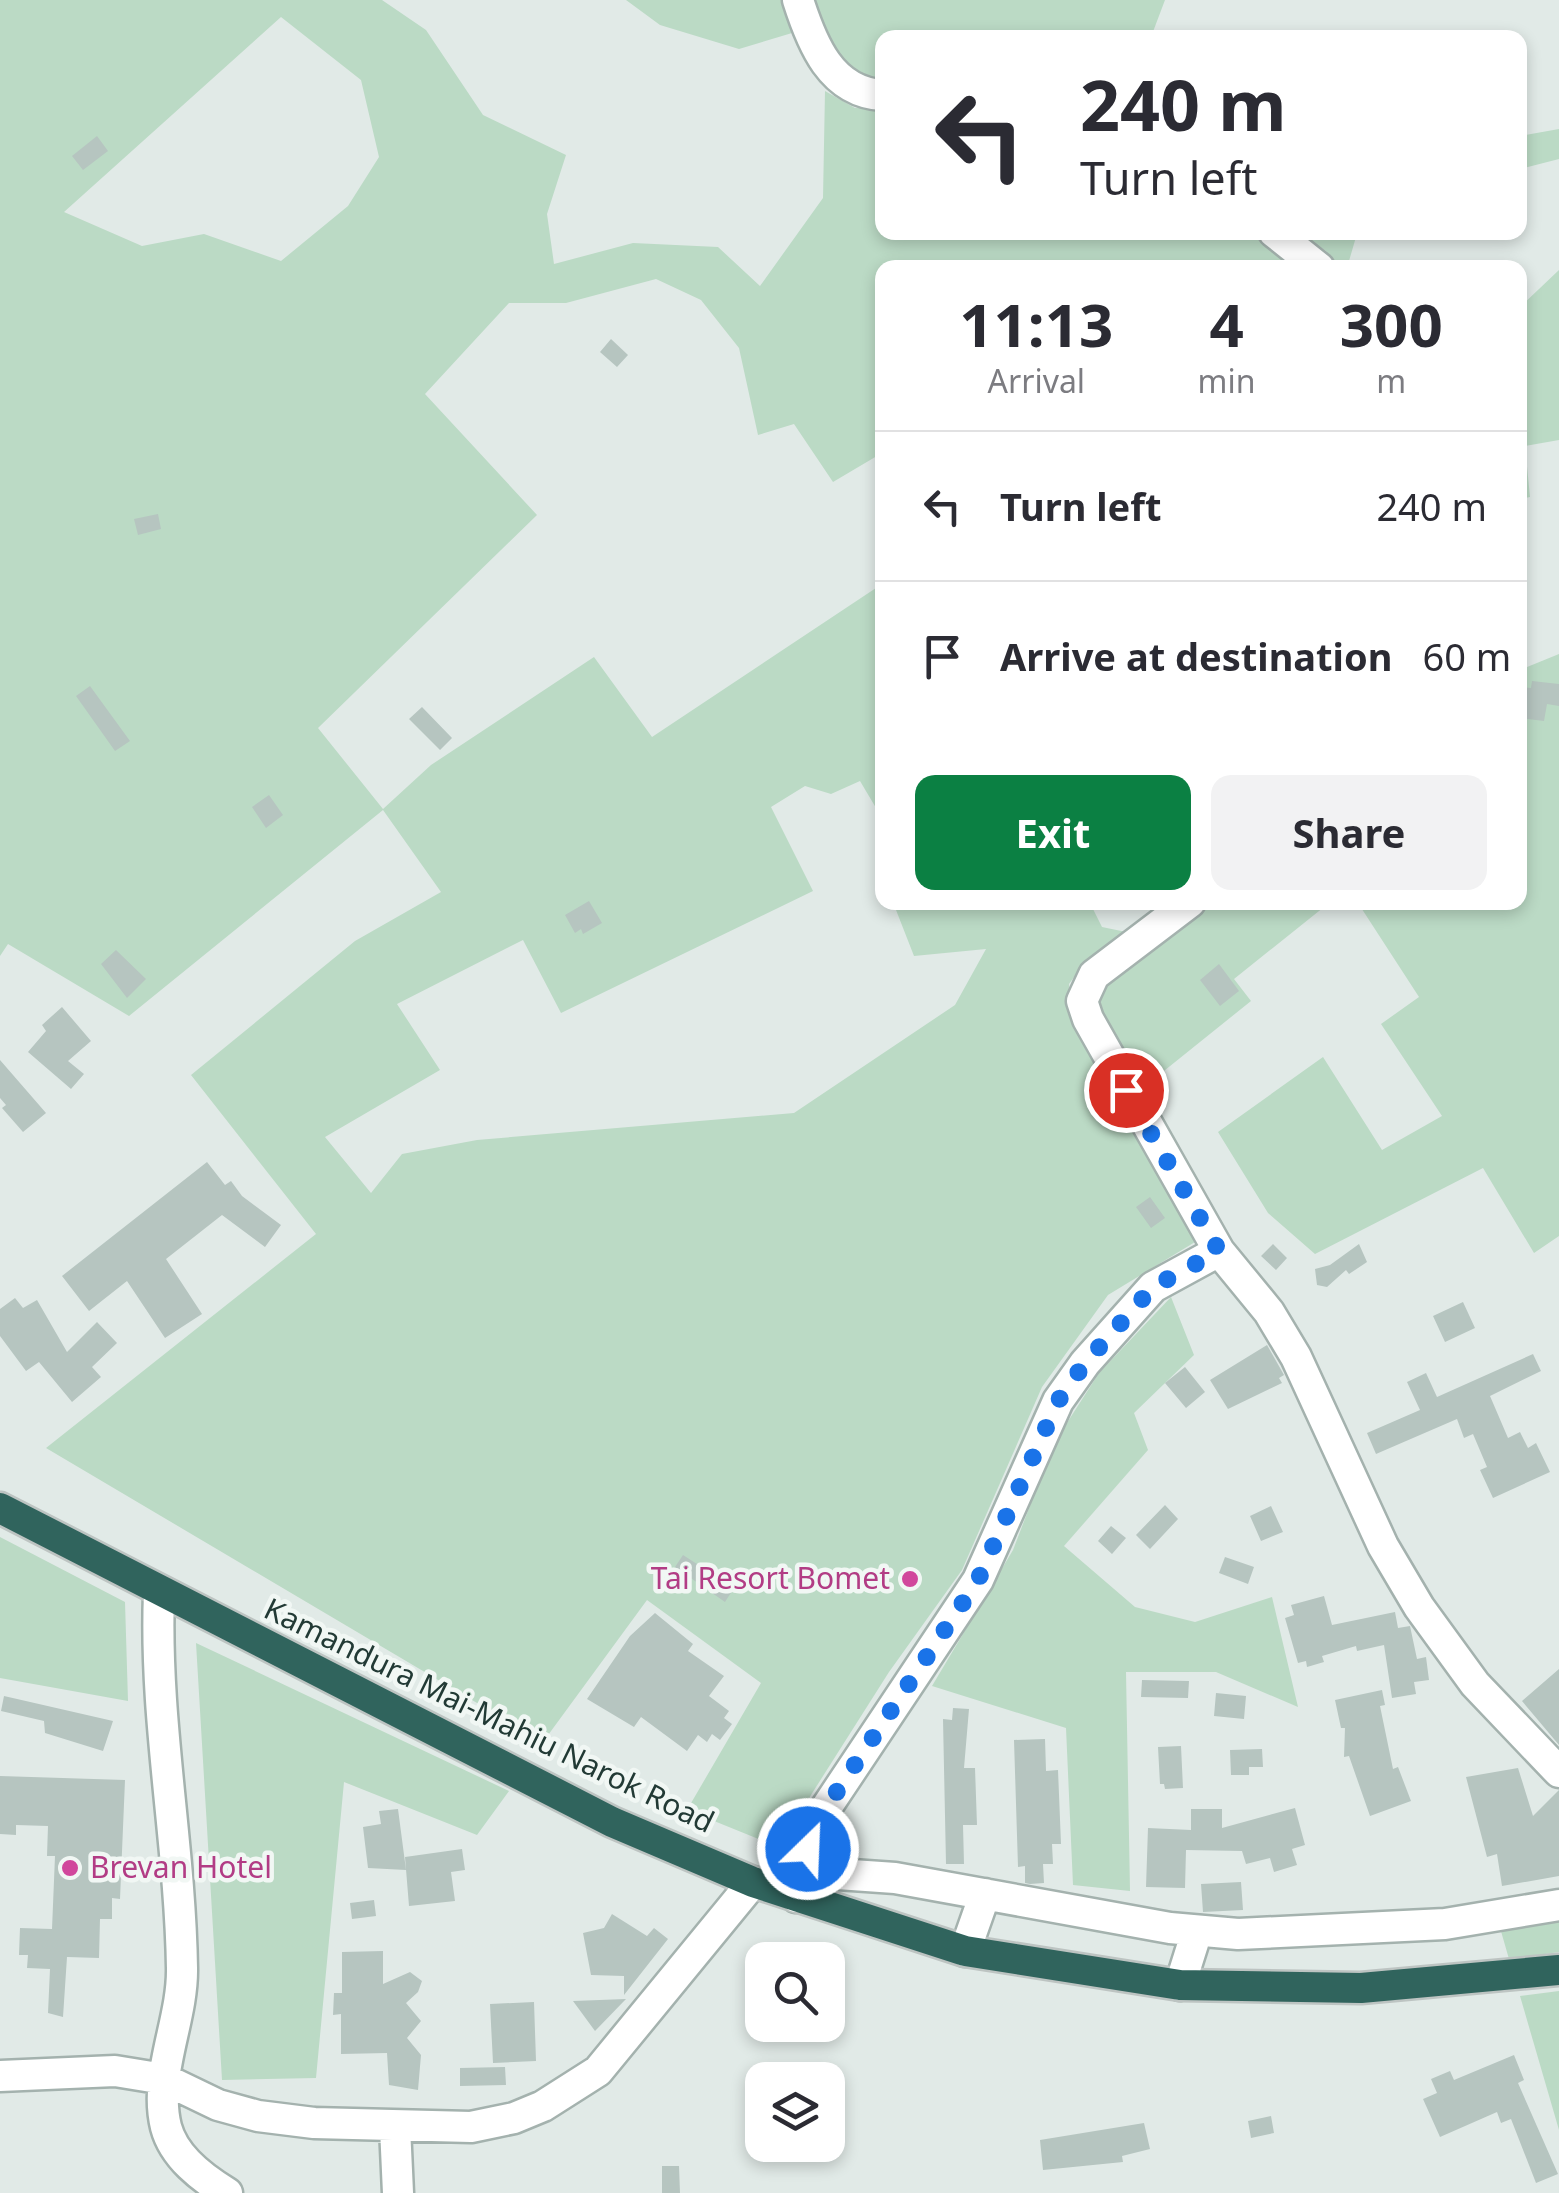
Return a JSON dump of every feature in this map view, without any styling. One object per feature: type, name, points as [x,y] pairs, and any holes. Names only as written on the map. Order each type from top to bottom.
[{"type":"highway","name":"Kamandura Mai-Mahiu Narok Road","points":[[0,1508],[159,1593],[612,1822],[754,1882],[803,1884],[965,1951],[1180,1985],[1361,1988],[1559,1970]]},
{"type":"street","points":[[798,0],[822,58],[839,80],[854,90],[875,94]]},
{"type":"street","points":[[1284,240],[1309,260]]},
{"type":"street","points":[[1179,910],[1094,975],[1082,1001],[1094,1034],[1219,1251],[1269,1312],[1296,1356],[1383,1546],[1419,1607],[1475,1684],[1559,1772]]},
{"type":"street","points":[[1219,1251],[1153,1287],[1085,1363],[1058,1401],[978,1580],[814,1826],[803,1884],[894,1878],[1197,1931],[1280,1935],[1444,1924],[1559,1905]]},
{"type":"street","points":[[159,1593],[156,1665],[182,1972],[164,2078],[164,2116],[173,2146],[227,2193]]},
{"type":"street","points":[[0,2076],[115,2071],[164,2078],[218,2105],[258,2116],[395,2127],[471,2127],[514,2118],[570,2090],[598,2070],[754,1882]]},
{"type":"street","points":[[965,1951],[985,1894]]},
{"type":"street","points":[[1180,1985],[1197,1931]]},
{"type":"street","points":[[395,2127],[398,2193]]},
{"type":"green space","points":[[0,0],[382,0],[426,30],[483,115],[566,155],[547,214],[554,264],[633,243],[718,247],[760,286],[823,198],[825,91],[855,108],[875,107],[875,240],[1259,240],[1293,260],[875,260],[875,457],[833,482],[794,424],[758,435],[739,348],[701,300],[656,279],[566,303],[509,303],[425,394],[537,515],[318,728],[383,809],[431,765],[594,657],[652,737],[875,589],[875,806],[860,781],[831,794],[805,786],[771,807],[813,891],[561,1013],[523,940],[397,1004],[440,1070],[325,1137],[371,1193],[402,1154],[477,1140],[794,1113],[955,1005],[986,949],[914,956],[896,910],[1094,910],[1102,927],[1131,933],[1088,958],[1069,984],[1073,1018],[1195,1242],[1108,1295],[1042,1387],[962,1570],[889,1672],[778,1847],[687,1810],[761,1683],[647,1600],[543,1742],[46,1448],[316,1234],[191,1075],[355,941],[441,892],[383,810],[129,1016],[8,944],[0,956]],"holes":[[[281,17],[361,80],[379,157],[348,206],[281,261],[204,234],[142,246],[64,212]]]},
{"type":"green space","points":[[626,0],[781,0],[792,33],[739,49],[660,25]]},
{"type":"green space","points":[[808,0],[1165,0],[1154,30],[875,30],[875,82],[844,61],[822,30]]},
{"type":"green space","points":[[1559,129],[1559,159],[1527,167],[1527,135]]},
{"type":"green space","points":[[1310,240],[1355,240],[1349,260],[1331,260],[1326,251]]},
{"type":"green space","points":[[1559,270],[1559,440],[1527,446],[1527,300]]},
{"type":"green space","points":[[1559,654],[1559,1236],[1534,1253],[1483,1168],[1315,1254],[1268,1213],[1218,1132],[1323,1057],[1382,1150],[1442,1116],[1381,1024],[1419,997],[1363,910],[1527,910],[1527,667]]},
{"type":"green space","points":[[1188,910],[1320,910],[1234,979],[1251,1001],[1139,1091],[1092,1003],[1100,980]]},
{"type":"green space","points":[[1171,1297],[1194,1355],[1134,1413],[1148,1450],[1064,1546],[1135,1607],[1195,1622],[1272,1597],[1298,1707],[1216,1672],[1126,1672],[1130,1891],[1073,1885],[1066,1728],[932,1686],[1013,1550],[1054,1443],[1099,1373]]},
{"type":"green space","points":[[0,1537],[125,1602],[128,1701],[0,1678]]},
{"type":"green space","points":[[196,1643],[509,1791],[477,1835],[344,1782],[316,2078],[222,2080]]},
{"type":"green space","points":[[1559,1890],[1559,1952],[1509,1959],[1492,1900]]},
{"type":"green space","points":[[1559,1991],[1559,2130],[1520,1996]]},
{"type":"building","points":[[97,136],[108,151],[83,170],[72,156]]},
{"type":"building","points":[[611,339],[628,355],[617,367],[600,352]]},
{"type":"building","points":[[158,514],[161,529],[138,535],[134,519]]},
{"type":"building","points":[[1532,681],[1559,684],[1559,706],[1547,704],[1544,721],[1527,719],[1527,688],[1531,688]]},
{"type":"building","points":[[90,686],[130,741],[115,751],[76,696]]},
{"type":"building","points":[[422,707],[452,738],[440,750],[409,719]]},
{"type":"building","points":[[269,795],[283,815],[266,828],[252,807]]},
{"type":"building","points":[[589,901],[602,923],[583,934],[581,929],[575,933],[565,915]]},
{"type":"building","points":[[116,950],[146,979],[127,998],[101,964]]},
{"type":"building","points":[[1219,964],[1239,991],[1220,1006],[1200,980]]},
{"type":"building","points":[[62,1007],[91,1041],[68,1061],[84,1074],[71,1089],[28,1052],[46,1031],[42,1025]]},
{"type":"building","points":[[0,1060],[46,1113],[23,1132],[2,1108],[6,1105],[0,1098]]},
{"type":"building","points":[[207,1162],[225,1185],[231,1181],[242,1196],[281,1225],[265,1247],[222,1215],[166,1259],[202,1314],[165,1338],[127,1281],[89,1311],[62,1276]]},
{"type":"building","points":[[1150,1197],[1165,1218],[1151,1228],[1136,1207]]},
{"type":"building","points":[[1273,1244],[1287,1258],[1276,1270],[1261,1256]]},
{"type":"building","points":[[1359,1244],[1367,1262],[1349,1274],[1346,1270],[1327,1287],[1317,1285],[1315,1269],[1330,1265]]},
{"type":"building","points":[[15,1298],[23,1308],[37,1300],[67,1352],[97,1322],[117,1343],[92,1367],[101,1377],[72,1402],[39,1362],[26,1371],[0,1336],[0,1309]]},
{"type":"building","points":[[1463,1302],[1475,1328],[1445,1342],[1433,1316]]},
{"type":"building","points":[[1267,1345],[1284,1375],[1279,1378],[1282,1383],[1228,1409],[1210,1380]]},
{"type":"building","points":[[1533,1354],[1541,1371],[1490,1396],[1508,1438],[1520,1432],[1528,1448],[1536,1443],[1550,1472],[1493,1498],[1480,1470],[1487,1467],[1473,1434],[1464,1438],[1457,1419],[1376,1454],[1367,1433],[1420,1410],[1407,1382],[1426,1373],[1437,1397]]},
{"type":"building","points":[[1185,1367],[1205,1392],[1186,1408],[1165,1383]]},
{"type":"building","points":[[1165,1505],[1178,1519],[1150,1549],[1136,1535]]},
{"type":"building","points":[[1271,1506],[1283,1532],[1261,1541],[1250,1516]]},
{"type":"building","points":[[1111,1526],[1126,1538],[1112,1554],[1098,1541]]},
{"type":"building","points":[[683,1555],[734,1588],[725,1602],[675,1567]]},
{"type":"building","points":[[1225,1557],[1254,1567],[1248,1584],[1219,1573]]},
{"type":"building","points":[[1324,1596],[1332,1625],[1395,1612],[1398,1628],[1410,1626],[1417,1659],[1426,1657],[1429,1680],[1414,1682],[1416,1694],[1392,1698],[1384,1645],[1357,1651],[1356,1646],[1322,1656],[1324,1662],[1307,1667],[1306,1661],[1298,1663],[1285,1618],[1294,1615],[1291,1605]]},
{"type":"building","points":[[655,1613],[693,1644],[688,1651],[724,1676],[709,1696],[729,1711],[724,1718],[732,1724],[720,1740],[712,1734],[707,1742],[698,1735],[687,1751],[641,1717],[634,1727],[587,1699],[630,1636]]},
{"type":"building","points":[[1559,1669],[1559,1745],[1522,1701]]},
{"type":"building","points":[[1142,1680],[1189,1681],[1188,1698],[1141,1697]]},
{"type":"building","points":[[1382,1690],[1385,1705],[1380,1706],[1393,1769],[1398,1767],[1411,1801],[1370,1816],[1349,1756],[1344,1757],[1345,1728],[1341,1728],[1335,1700]]},
{"type":"building","points":[[1216,1693],[1246,1696],[1244,1719],[1214,1716]]},
{"type":"building","points":[[4,1696],[113,1721],[103,1751],[45,1733],[44,1721],[1,1711]]},
{"type":"building","points":[[953,1708],[969,1709],[964,1768],[975,1768],[977,1825],[963,1825],[964,1864],[946,1864],[943,1719],[952,1720]]},
{"type":"building","points":[[1045,1739],[1046,1771],[1058,1770],[1061,1844],[1052,1844],[1053,1864],[1043,1864],[1044,1883],[1030,1884],[1025,1883],[1025,1866],[1018,1867],[1014,1740]]},
{"type":"building","points":[[1181,1746],[1183,1788],[1165,1789],[1160,1784],[1158,1747]]},
{"type":"building","points":[[1262,1749],[1263,1767],[1249,1767],[1249,1775],[1231,1775],[1230,1750]]},
{"type":"building","points":[[1518,1768],[1533,1816],[1559,1790],[1559,1876],[1502,1886],[1497,1854],[1487,1857],[1466,1777]]},
{"type":"building","name":"Brevan Hotel","points":[[0,1776],[125,1780],[120,1899],[112,1898],[112,1919],[100,1919],[99,1958],[67,1957],[63,2017],[48,2013],[50,1969],[27,1968],[28,1955],[19,1955],[20,1928],[52,1929],[55,1856],[47,1856],[48,1826],[16,1825],[16,1835],[0,1834]]},
{"type":"building","points":[[1295,1808],[1305,1845],[1292,1849],[1297,1865],[1274,1872],[1270,1858],[1246,1864],[1242,1851],[1186,1850],[1185,1888],[1146,1887],[1148,1828],[1191,1830],[1191,1809],[1222,1809],[1222,1828]]},
{"type":"building","points":[[398,1809],[406,1870],[368,1868],[363,1827],[381,1824],[379,1811]]},
{"type":"building","points":[[462,1849],[465,1870],[451,1872],[455,1901],[409,1906],[405,1857]]},
{"type":"building","points":[[1241,1882],[1243,1910],[1203,1912],[1201,1884]]},
{"type":"building","points":[[374,1900],[376,1916],[352,1919],[350,1903]]},
{"type":"building","points":[[612,1914],[647,1936],[654,1928],[668,1939],[624,1995],[624,1976],[591,1975],[583,1933],[604,1928]]},
{"type":"building","points":[[383,1951],[383,1984],[410,1972],[422,1981],[418,1992],[406,2003],[421,2021],[407,2038],[421,2055],[418,2090],[389,2085],[387,2053],[341,2054],[341,2014],[333,2015],[334,1993],[342,1993],[342,1952]]},
{"type":"building","points":[[626,1999],[595,2031],[573,2001]]},
{"type":"building","points":[[534,2002],[536,2061],[493,2063],[490,2004]]},
{"type":"building","points":[[1514,2055],[1524,2080],[1518,2083],[1558,2174],[1536,2183],[1511,2119],[1501,2123],[1497,2112],[1440,2137],[1423,2099],[1437,2093],[1431,2079],[1450,2071],[1454,2080]]},
{"type":"building","points":[[505,2067],[506,2085],[460,2086],[460,2068]]},
{"type":"building","points":[[1271,2116],[1274,2133],[1251,2138],[1248,2121]]},
{"type":"building","points":[[1144,2123],[1150,2149],[1122,2156],[1123,2162],[1043,2170],[1040,2140]]},
{"type":"building","points":[[662,2166],[679,2166],[680,2193],[662,2193]]},
{"type":"place","name":"Tai Resort Bomet","points":[[910,1579]]},
{"type":"place","name":"Brevan Hotel","points":[[70,1868]]},
{"type":"route","points":[[808,1849],[814,1826],[839,1786],[978,1580],[1058,1401],[1085,1363],[1153,1287],[1219,1251],[1126,1090]]}]
